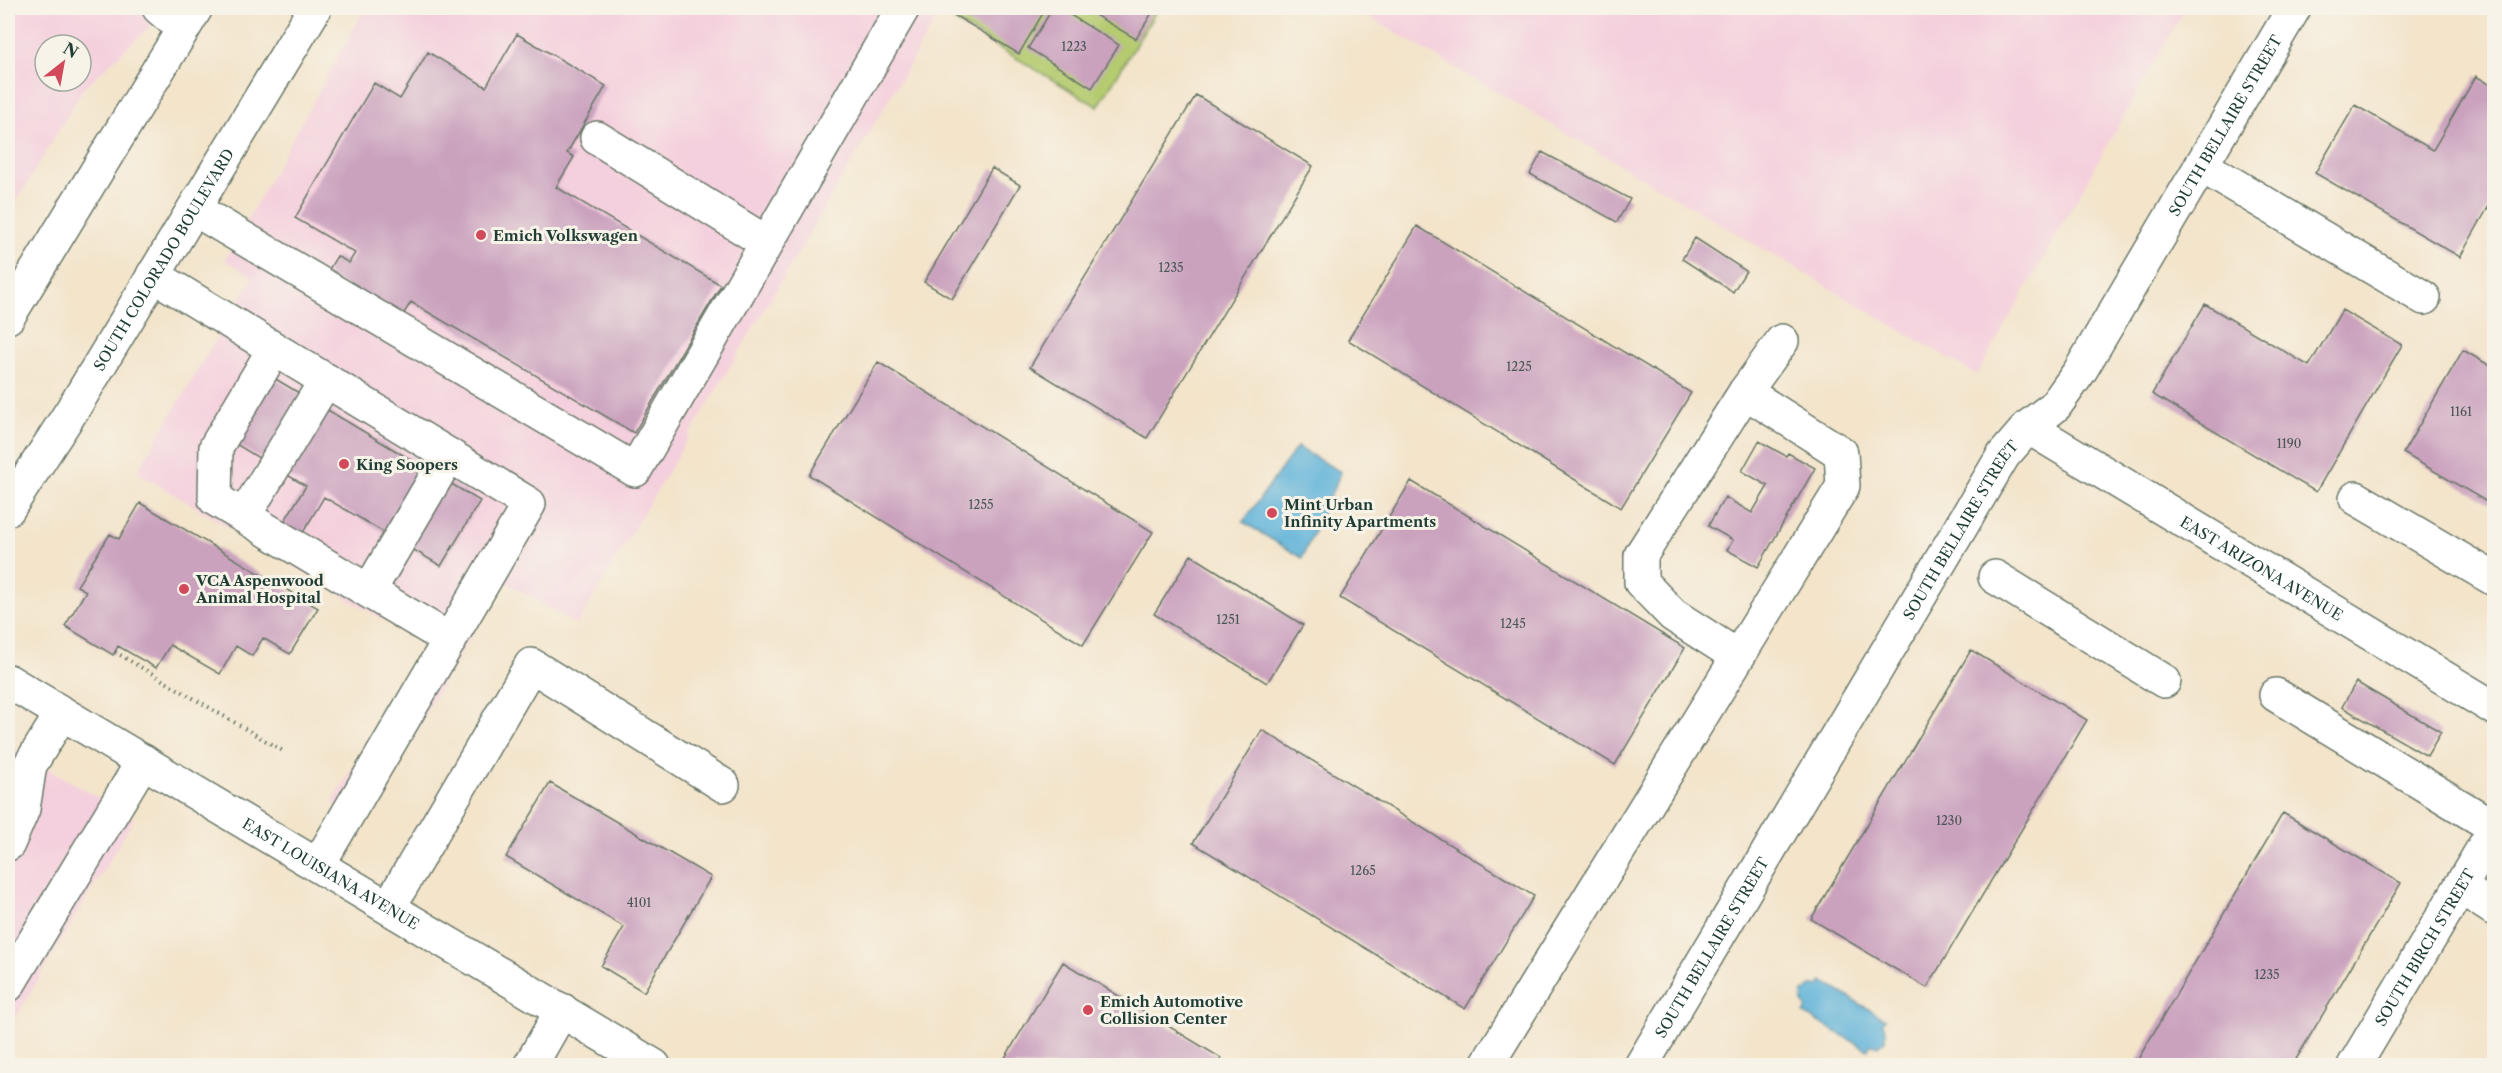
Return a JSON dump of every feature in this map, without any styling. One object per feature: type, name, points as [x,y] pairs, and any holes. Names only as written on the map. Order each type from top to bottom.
[{"type":"street","points":[[8,317],[190,18],[159,8]]},
{"type":"street","name":"SOUTH COLORADO BOULEVARD","points":[[8,509],[75,404],[315,8]]},
{"type":"street","points":[[194,209],[634,470],[903,8]]},
{"type":"street","name":"SOUTH BELLAIRE STREET","points":[[1641,1065],[2002,456],[2028,427],[2055,406],[2080,371],[2294,8]]},
{"type":"street","points":[[597,138],[767,243]]},
{"type":"street","points":[[2202,166],[2424,298]]},
{"type":"street","points":[[153,275],[529,504],[318,865]]},
{"type":"street","points":[[1737,657],[1673,615],[1641,582],[1641,555],[1745,392],[1782,341]]},
{"type":"street","points":[[274,349],[216,447],[215,499],[450,640]]},
{"type":"street","points":[[244,516],[326,380]]},
{"type":"street","points":[[1486,1065],[1843,486],[1841,453],[1745,392]]},
{"type":"street","name":"EAST ARIZONA AVENUE","points":[[2028,427],[2494,708]]},
{"type":"street","points":[[369,591],[449,455]]},
{"type":"street","points":[[2356,498],[2494,579]]},
{"type":"street","points":[[1995,577],[2164,681]]},
{"type":"street","points":[[389,906],[531,665],[723,785]]},
{"type":"street","name":"EAST LOUISIANA AVENUE","points":[[8,681],[654,1065]]},
{"type":"street","points":[[2276,695],[2494,828]]},
{"type":"street","points":[[8,844],[23,809],[19,770],[62,713]]},
{"type":"street","points":[[8,985],[143,761]]},
{"type":"street","name":"SOUTH BIRCH STREET","points":[[2354,1065],[2494,828]]},
{"type":"street","points":[[2460,887],[2494,909]]},
{"type":"street","points":[[530,1065],[562,1011]]},
{"type":"path","points":[[115,652],[283,751]]},
{"type":"shaded area","points":[[8,8],[161,8],[149,27],[93,80],[93,33],[33,33],[33,93],[81,93],[8,216]]},
{"type":"shaded area","points":[[365,8],[943,8],[577,625],[503,580],[362,821],[332,803],[425,645],[137,472],[253,277],[225,260]]},
{"type":"shaded area","points":[[1354,8],[2185,8],[1977,375]]},
{"type":"shaded area","points":[[8,745],[134,819],[8,1030]]},
{"type":"green space","points":[[951,8],[1146,8],[1155,13],[1098,107],[946,16]]},
{"type":"water","points":[[1297,447],[1341,472],[1302,558],[1243,522]]},
{"type":"water","points":[[1822,981],[1885,1019],[1882,1023],[1886,1030],[1885,1040],[1878,1046],[1870,1045],[1868,1050],[1804,1014],[1807,1008],[1802,1001],[1803,992],[1812,986],[1819,986]]},
{"type":"building","points":[[958,8],[1046,8],[1019,54],[954,15]]},
{"type":"building","points":[[1053,8],[1059,8],[1119,45],[1092,88],[1028,48]]},
{"type":"building","points":[[1083,8],[1155,8],[1136,39]]},
{"type":"building","name":"Emich Volkswagen","points":[[517,34],[606,86],[567,153],[574,157],[556,187],[721,285],[634,433],[411,302],[401,318],[326,274],[337,256],[349,263],[355,253],[295,218],[374,83],[400,99],[428,52],[486,87]]},
{"type":"building","points":[[2476,76],[2494,87],[2494,197],[2460,257],[2315,173],[2355,105],[2433,150]]},
{"type":"building","points":[[1196,95],[1313,166],[1147,438],[1030,367]]},
{"type":"building","points":[[1542,152],[1630,199],[1617,222],[1530,174]]},
{"type":"building","points":[[992,168],[1020,185],[952,299],[924,282]]},
{"type":"building","points":[[1417,226],[1691,393],[1621,508],[1348,340]]},
{"type":"building","points":[[1695,238],[1746,271],[1733,292],[1682,259]]},
{"type":"building","points":[[2205,304],[2309,366],[2342,310],[2402,345],[2316,492],[2152,394]]},
{"type":"building","points":[[2463,350],[2494,368],[2494,506],[2403,453]]},
{"type":"building","points":[[878,362],[1153,532],[1083,645],[809,475]]},
{"type":"building","name":"King Soopers","points":[[274,378],[480,501],[441,566],[324,497],[301,536],[282,525],[306,486],[234,443]]},
{"type":"building","points":[[1759,441],[1815,468],[1758,567],[1727,550],[1733,540],[1708,526],[1725,497],[1752,513],[1768,486],[1742,471]]},
{"type":"building","points":[[1411,481],[1685,648],[1615,765],[1340,598]]},
{"type":"building","name":"VCA Aspenwood Animal Hospital","points":[[140,503],[318,608],[290,654],[263,638],[252,656],[236,646],[220,674],[170,645],[156,668],[118,646],[113,655],[65,626],[86,591],[77,586],[110,534],[119,539]]},
{"type":"building","points":[[1191,555],[1303,625],[1267,683],[1154,614]]},
{"type":"building","points":[[1971,650],[2087,720],[1927,988],[1811,919]]},
{"type":"building","points":[[2356,682],[2441,732],[2427,756],[2342,707]]},
{"type":"building","points":[[1262,730],[1534,896],[1465,1009],[1193,843]]},
{"type":"building","points":[[550,783],[711,877],[644,992],[601,966],[624,927],[506,857]]},
{"type":"building","points":[[2283,813],[2401,883],[2292,1066],[2134,1066]]},
{"type":"building","name":"Emich Automotive Collision Center","points":[[1063,962],[1221,1058],[1217,1066],[1000,1066]]},
{"type":"place","name":"Emich Volkswagen","points":[[481,235]]},
{"type":"place","name":"King Soopers","points":[[344,464]]},
{"type":"place","name":"Mint Urban Infinity Apartments","points":[[1272,513]]},
{"type":"place","name":"VCA Aspenwood Animal Hospital","points":[[184,589]]},
{"type":"place","name":"Emich Automotive Collision Center","points":[[1088,1010]]}]
